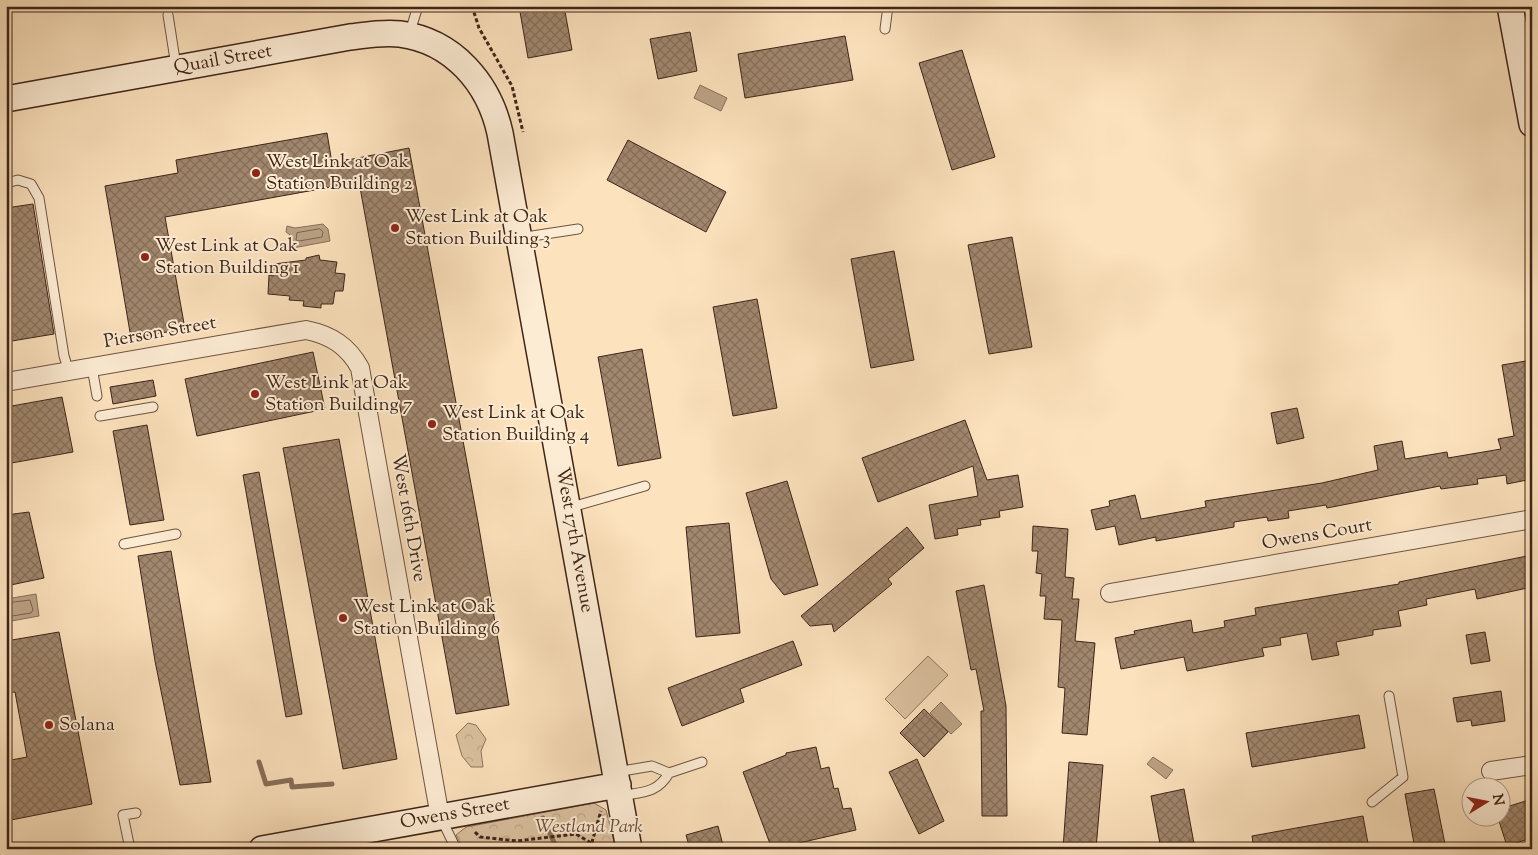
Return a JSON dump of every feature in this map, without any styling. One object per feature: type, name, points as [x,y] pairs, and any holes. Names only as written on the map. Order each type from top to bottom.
[{"type":"street","points":[[1510,6],[1532,124]]},
{"type":"street","name":"Quail Street","points":[[6,100],[357,36],[385,33],[409,36],[438,47]]},
{"type":"street","name":"West 17th Avenue","points":[[438,47],[461,62],[482,86],[492,104],[500,133],[568,508],[613,791],[629,849]]},
{"type":"street","name":"Pierson Street","points":[[6,382],[306,330],[322,333]]},
{"type":"street","name":"West 16th Drive","points":[[322,333],[337,340],[348,350],[360,368],[451,815]]},
{"type":"street","name":"Owens Court","points":[[1110,593],[1532,519]]},
{"type":"street","points":[[1491,772],[1532,765]]},
{"type":"street","name":"Owens Street","points":[[262,849],[451,815],[613,791]]},
{"type":"lane","points":[[409,36],[418,6]]},
{"type":"lane","points":[[885,29],[888,6]]},
{"type":"lane","points":[[168,15],[177,68]]},
{"type":"lane","points":[[6,182],[18,180],[31,184],[40,198],[64,356],[69,372]]},
{"type":"lane","points":[[520,238],[578,229]]},
{"type":"lane","points":[[92,367],[97,396]]},
{"type":"lane","points":[[100,416],[153,407]]},
{"type":"lane","points":[[568,508],[645,486]]},
{"type":"lane","points":[[124,544],[176,534]]},
{"type":"lane","points":[[1372,802],[1403,777],[1389,696]]},
{"type":"lane","points":[[613,791],[652,766],[668,773],[702,762]]},
{"type":"lane","points":[[613,791],[657,788],[662,784],[668,773]]},
{"type":"lane","points":[[130,849],[124,816],[136,813]]},
{"type":"lane","points":[[451,815],[456,849]]},
{"type":"path","points":[[590,849],[613,791]]},
{"type":"path","points":[[451,815],[480,837],[517,841],[576,834],[591,843]]},
{"type":"green space","points":[[928,656],[948,675],[905,719],[885,699]]},
{"type":"green space","points":[[468,723],[476,725],[486,739],[481,751],[483,767],[471,767],[462,756],[456,735]]},
{"type":"green space","name":"Westland Park","points":[[594,803],[606,810],[616,849],[463,849],[456,835],[466,827]]},
{"type":"water","points":[[700,85],[727,98],[721,111],[694,98]]},
{"type":"water","points":[[323,224],[328,229],[330,241],[293,248],[290,235],[286,232],[287,226],[295,228]]},
{"type":"water","points":[[36,594],[39,616],[6,622],[6,599]]},
{"type":"water","points":[[941,702],[962,724],[951,734],[930,713]]},
{"type":"water","points":[[1153,757],[1173,770],[1166,779],[1147,764]]},
{"type":"building","points":[[519,6],[564,6],[572,50],[528,58]]},
{"type":"building","points":[[690,32],[697,71],[658,79],[650,39]]},
{"type":"building","points":[[845,36],[853,80],[745,98],[738,54]]},
{"type":"building","points":[[962,50],[995,157],[952,170],[919,63]]},
{"type":"building","points":[[327,133],[332,163],[409,148],[478,522],[509,705],[456,714],[359,182],[165,217],[185,329],[131,338],[105,186],[178,173],[176,160]]},
{"type":"building","points":[[628,140],[726,192],[706,232],[607,180]]},
{"type":"building","points":[[33,204],[54,334],[6,342],[6,208]]},
{"type":"building","points":[[1012,237],[1032,347],[989,354],[968,245]]},
{"type":"building","points":[[894,251],[914,360],[871,368],[851,259]]},
{"type":"building","points":[[319,255],[320,260],[337,262],[335,273],[345,274],[343,291],[335,291],[333,304],[321,304],[321,308],[303,306],[304,301],[289,300],[290,296],[268,294],[269,275],[273,276],[274,264],[306,260],[306,258]]},
{"type":"building","points":[[757,299],[777,408],[733,416],[713,307]]},
{"type":"building","points":[[642,349],[661,458],[618,466],[598,357]]},
{"type":"building","name":"West Link at Oak Station Building 7","points":[[313,352],[325,409],[197,436],[185,379]]},
{"type":"building","points":[[1532,360],[1532,479],[1507,484],[1506,475],[1477,479],[1478,484],[1441,489],[1440,486],[1327,508],[1326,505],[1288,511],[1289,518],[1268,521],[1267,517],[1234,522],[1234,527],[1156,541],[1156,537],[1119,545],[1115,526],[1096,530],[1091,510],[1110,506],[1109,501],[1135,495],[1141,519],[1206,507],[1205,501],[1322,483],[1378,470],[1374,446],[1402,441],[1405,459],[1447,452],[1448,458],[1501,449],[1498,439],[1514,436],[1502,365]]},
{"type":"building","points":[[153,380],[156,396],[113,404],[110,387]]},
{"type":"building","points":[[62,397],[73,452],[6,464],[6,407]]},
{"type":"building","points":[[1297,408],[1304,438],[1277,444],[1271,413]]},
{"type":"building","points":[[965,420],[987,480],[1018,475],[1023,507],[999,511],[1000,517],[980,520],[981,525],[957,529],[958,535],[935,539],[929,505],[978,496],[973,466],[878,502],[862,458]]},
{"type":"building","points":[[147,425],[164,520],[130,525],[113,431]]},
{"type":"building","name":"West Link at Oak Station Building 6","points":[[339,439],[397,759],[343,769],[283,448]]},
{"type":"building","points":[[259,472],[302,714],[286,717],[243,475]]},
{"type":"building","points":[[787,481],[818,585],[784,595],[771,579],[746,493]]},
{"type":"building","points":[[29,512],[44,578],[6,586],[6,515]]},
{"type":"building","points":[[729,523],[740,633],[696,637],[686,527]]},
{"type":"building","points":[[1033,526],[1068,529],[1065,577],[1074,578],[1072,599],[1079,599],[1075,641],[1095,643],[1087,735],[1062,733],[1065,688],[1058,687],[1062,620],[1044,619],[1046,596],[1040,596],[1042,574],[1036,573],[1038,551],[1032,551]]},
{"type":"building","points":[[907,527],[924,548],[888,579],[892,584],[834,632],[832,624],[810,626],[801,616]]},
{"type":"building","points":[[171,551],[211,782],[180,785],[155,661],[138,556]]},
{"type":"building","points":[[1532,555],[1532,587],[1477,599],[1475,589],[1426,599],[1427,605],[1398,611],[1401,626],[1373,630],[1373,635],[1336,642],[1339,655],[1312,660],[1307,633],[1280,638],[1281,645],[1262,648],[1264,656],[1187,671],[1184,657],[1121,669],[1115,638],[1135,634],[1134,631],[1191,620],[1193,633],[1225,627],[1224,621],[1256,615],[1255,608],[1399,584],[1399,582]]},
{"type":"building","points":[[984,585],[1006,706],[1007,816],[982,816],[981,711],[984,711],[976,669],[971,670],[956,591]]},
{"type":"building","name":"Solana","points":[[59,632],[92,804],[6,821],[6,761],[27,757],[15,692],[6,693],[6,641]]},
{"type":"building","points":[[1485,632],[1490,661],[1471,664],[1466,635]]},
{"type":"building","points":[[793,641],[802,665],[740,689],[744,702],[682,726],[668,688]]},
{"type":"building","points":[[1501,691],[1505,721],[1472,726],[1471,720],[1457,722],[1453,698]]},
{"type":"building","points":[[924,709],[948,732],[924,757],[900,733]]},
{"type":"building","points":[[1359,715],[1365,748],[1252,767],[1246,733]]},
{"type":"building","points":[[816,747],[821,769],[829,767],[834,789],[838,788],[843,809],[851,808],[856,830],[799,843],[801,849],[772,849],[743,772],[786,755],[786,753]]},
{"type":"building","points":[[917,759],[944,821],[919,834],[889,772]]},
{"type":"building","points":[[1069,762],[1103,765],[1096,849],[1063,849]]},
{"type":"building","points":[[1184,789],[1195,849],[1161,849],[1151,796]]},
{"type":"building","points":[[1434,789],[1446,849],[1415,849],[1405,794]]},
{"type":"building","points":[[1532,799],[1532,826],[1528,827],[1531,838],[1507,846],[1501,828],[1510,828],[1510,806]]},
{"type":"building","points":[[1363,816],[1369,849],[1254,849],[1252,836]]},
{"type":"building","points":[[718,826],[724,849],[690,849],[686,835]]},
{"type":"waterway","points":[[259,762],[266,784],[291,780],[292,787],[332,784]]},
{"type":"waterway","points":[[543,818],[557,849]]},
{"type":"place","name":"West Link at Oak Station Building 2","points":[[256,173]]},
{"type":"place","name":"West Link at Oak Station Building 3","points":[[395,228]]},
{"type":"place","name":"West Link at Oak Station Building 1","points":[[145,257]]},
{"type":"place","name":"West Link at Oak Station Building 7","points":[[255,394]]},
{"type":"place","name":"West Link at Oak Station Building 4","points":[[432,424]]},
{"type":"place","name":"West Link at Oak Station Building 6","points":[[343,618]]},
{"type":"place","name":"Solana","points":[[49,725]]}]
